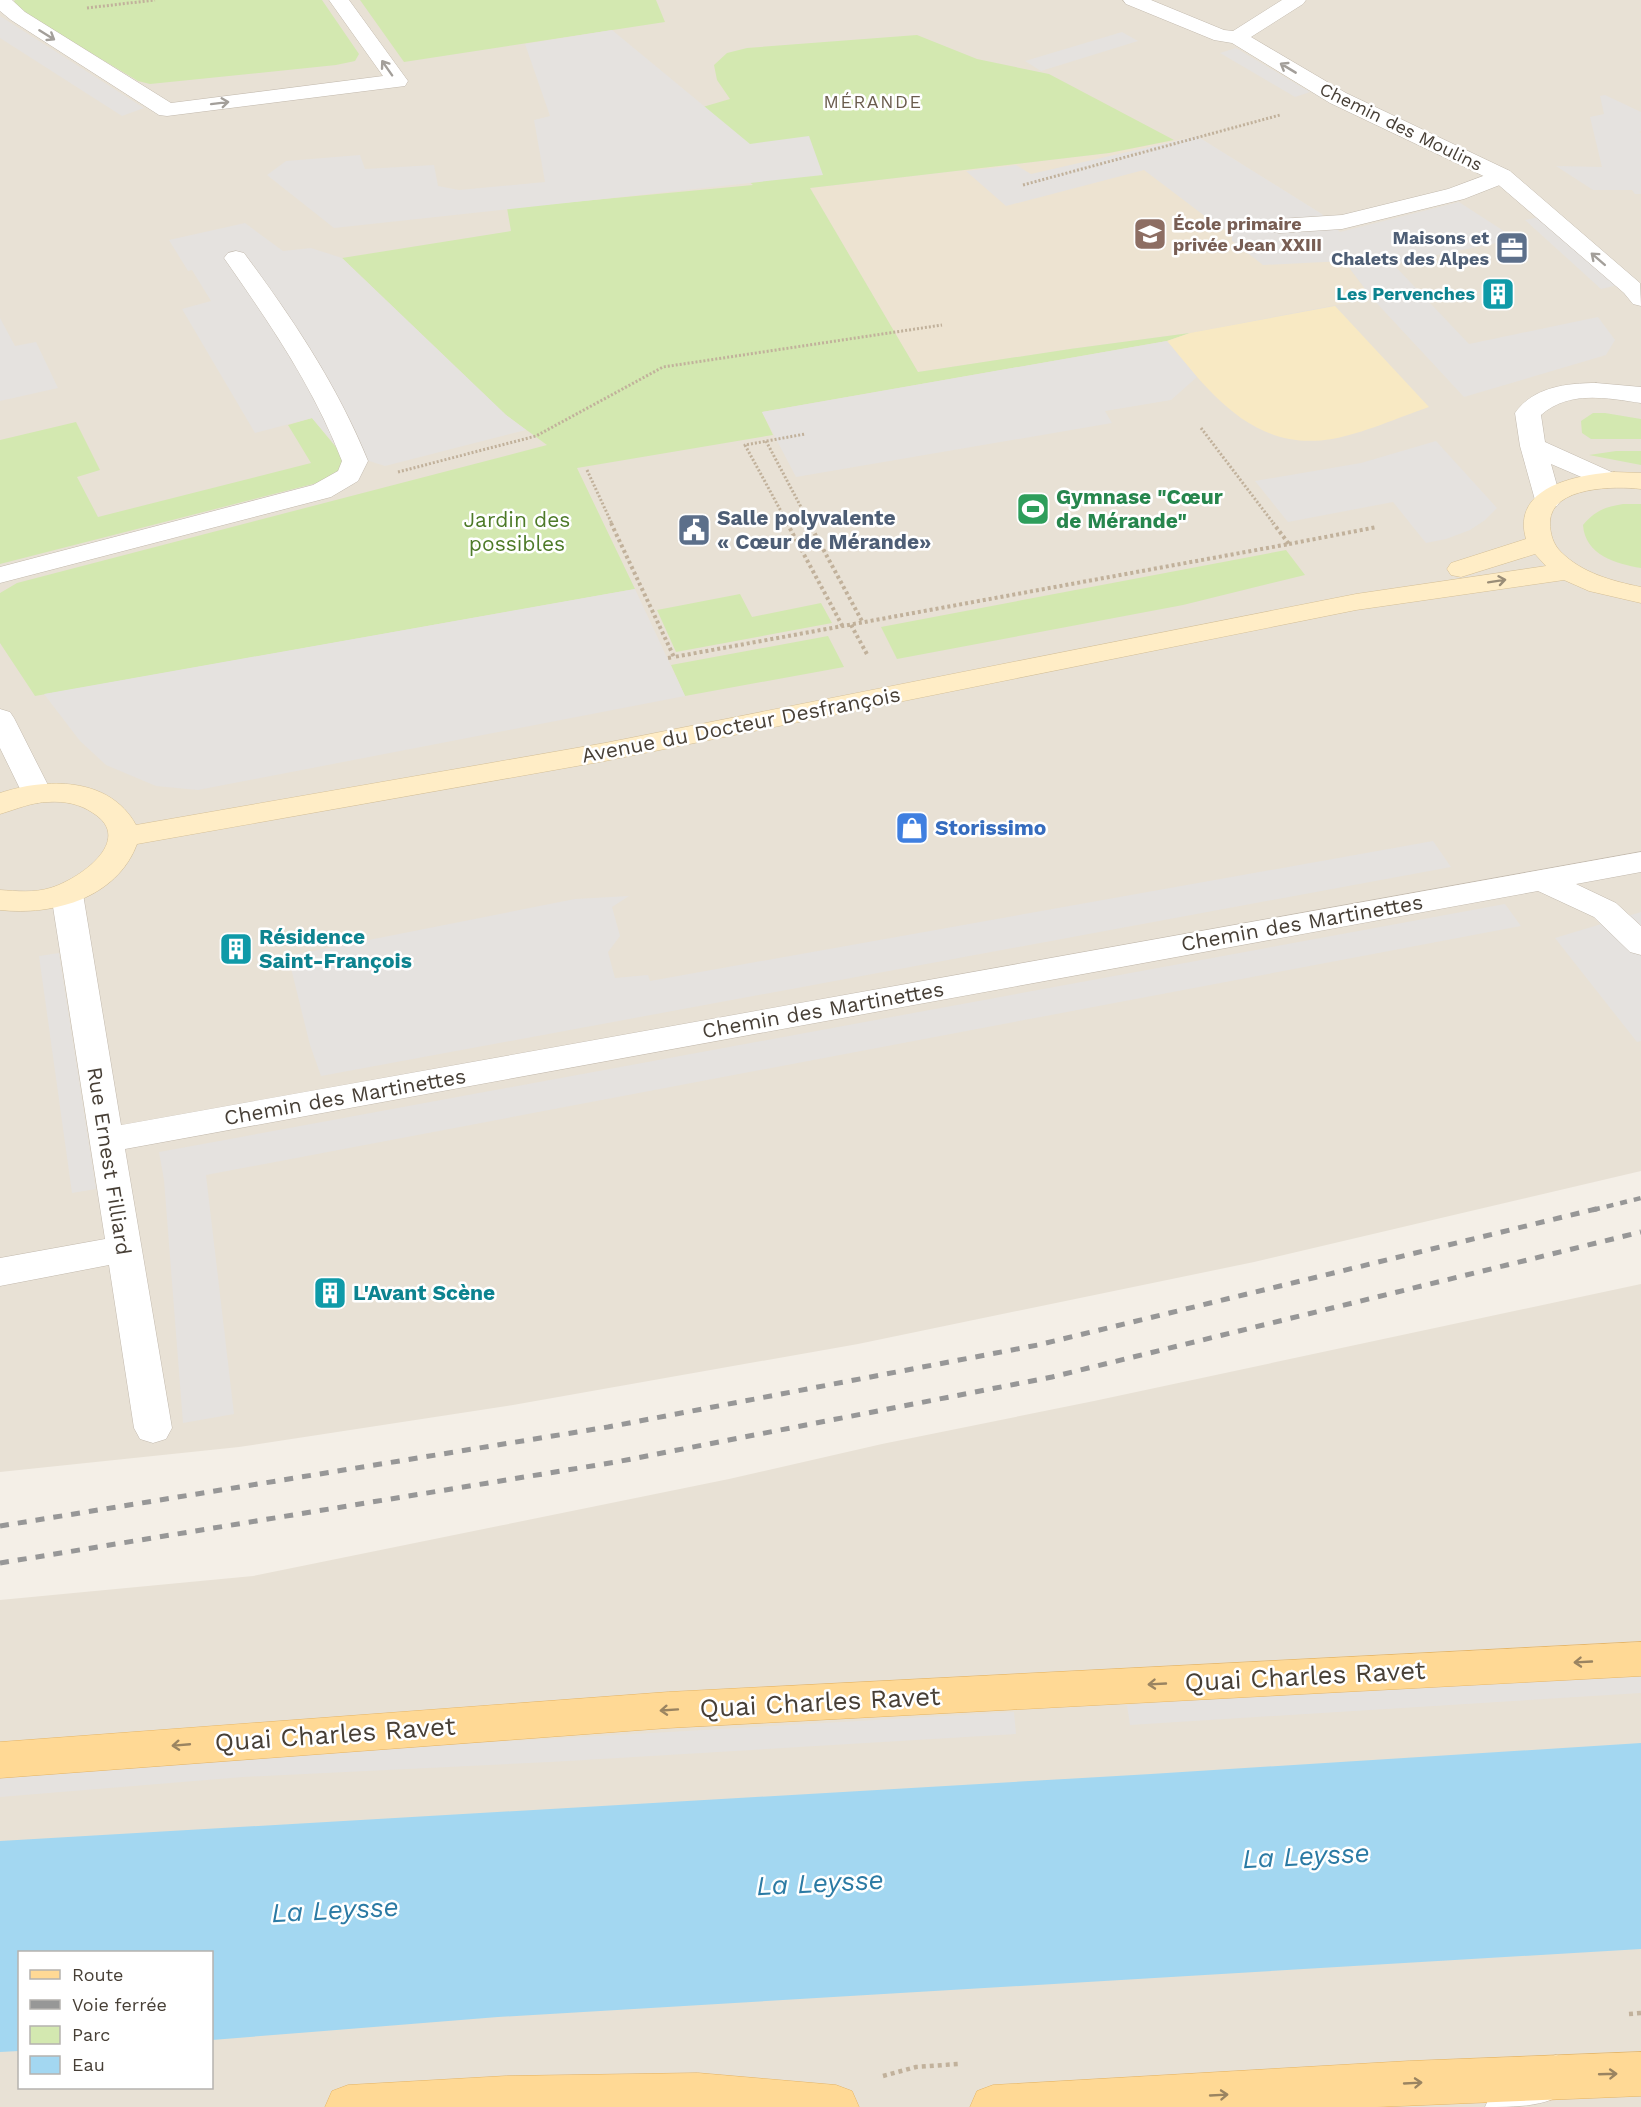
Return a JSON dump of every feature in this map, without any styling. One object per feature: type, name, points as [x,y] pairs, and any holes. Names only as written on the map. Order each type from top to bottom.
[{"type":"main road","points":[[1641,481],[1607,480],[1583,483],[1563,490],[1548,500],[1538,513],[1536,528],[1540,543],[1551,558],[1569,571],[1591,582],[1641,595]]},
{"type":"main road","points":[[1356,602],[1540,543]]},
{"type":"main road","points":[[1356,602],[1569,571]]},
{"type":"main road","name":"Avenue du Docteur Desfrançois","points":[[123,837],[616,750],[1356,602]]},
{"type":"main road","points":[[0,804],[37,793],[54,792],[81,796],[104,806],[117,817],[123,837],[120,850],[105,872],[67,894],[23,903],[0,900]]},
{"type":"main road","name":"Quai Charles Ravet","points":[[0,1760],[680,1709],[1641,1659]]},
{"type":"main road","points":[[993,2107],[1641,2073]]},
{"type":"main road","points":[[348,2107],[506,2098],[699,2101],[836,2107]]},
{"type":"street","points":[[0,0],[18,16],[167,110],[397,81],[339,0]]},
{"type":"street","name":"Chemin des Moulins","points":[[1133,0],[1221,36],[1237,37],[1338,98],[1502,176],[1632,288],[1641,299]]},
{"type":"street","points":[[1237,37],[1296,0]]},
{"type":"street","points":[[1279,226],[1342,222],[1456,194],[1502,176]]},
{"type":"street","points":[[0,575],[322,491],[349,475],[356,461],[327,398],[280,317],[236,258]]},
{"type":"street","points":[[1548,500],[1533,446],[1528,412],[1539,401],[1565,392],[1594,389],[1641,395]]},
{"type":"street","points":[[1533,446],[1607,480]]},
{"type":"street","points":[[0,718],[37,793]]},
{"type":"street","name":"Chemin des Martinettes","points":[[106,1140],[1641,862]]},
{"type":"street","points":[[1541,880],[1605,910],[1641,944]]},
{"type":"street","name":"Rue Ernest Filliard","points":[[67,894],[153,1428]]},
{"type":"street","points":[[0,1272],[123,1249]]},
{"type":"street","points":[[1508,2107],[1558,2076]]},
{"type":"path","points":[[1023,185],[1338,98]]},
{"type":"path","points":[[322,491],[536,436],[663,367],[942,325]]},
{"type":"path","points":[[1201,428],[1289,544]]},
{"type":"path","points":[[805,434],[745,446],[843,627]]},
{"type":"path","points":[[766,441],[863,623]]},
{"type":"path","points":[[586,470],[674,657]]},
{"type":"path","points":[[668,658],[1377,527]]},
{"type":"shaded area","points":[[0,0],[1641,0],[1641,1171],[1254,1262],[858,1344],[513,1405],[239,1447],[0,1472]]},
{"type":"shaded area","points":[[0,16],[144,108],[122,116],[0,38]]},
{"type":"shaded area","points":[[612,30],[750,144],[809,136],[823,175],[334,228],[267,175],[286,161],[360,155],[365,169],[434,165],[438,186],[459,190],[545,182],[534,120],[550,116],[525,44]]},
{"type":"shaded area","points":[[1122,32],[1138,41],[1041,71],[1025,61]]},
{"type":"shaded area","points":[[1236,48],[1310,92],[1295,97],[1220,53]]},
{"type":"shaded area","points":[[1605,95],[1641,112],[1641,131],[1639,132],[1641,133],[1641,194],[1635,194],[1632,190],[1593,190],[1556,166],[1602,167],[1590,117],[1604,114],[1600,96]]},
{"type":"shaded area","points":[[1197,136],[1322,214],[1340,232],[1325,236],[1372,298],[1190,333],[918,372],[810,188],[1109,153]]},
{"type":"shaded area","points":[[1197,136],[1322,214],[1340,232],[1459,202],[1516,239],[1393,264],[1469,344],[1598,317],[1615,340],[1606,355],[1464,397],[1372,298],[1344,261],[1263,265],[1232,241],[1232,231],[1217,228],[1217,220],[1206,217],[1144,170],[1006,206],[966,171],[1016,165],[1031,174]]},
{"type":"shaded area","points":[[1539,217],[1618,285],[1601,289],[1525,220]]},
{"type":"shaded area","points":[[245,223],[283,251],[311,248],[342,258],[506,415],[526,430],[385,466],[341,452],[312,418],[255,433],[182,309],[211,301],[192,270],[188,271],[169,240]]},
{"type":"shaded area","points":[[0,318],[15,346],[36,342],[58,388],[0,401]]},
{"type":"shaded area","points":[[1167,341],[1197,377],[1171,400],[1105,411],[1112,423],[796,477],[762,412]]},
{"type":"shaded area","points":[[1436,441],[1497,508],[1470,530],[1446,539],[1426,543],[1393,502],[1288,522],[1255,481],[1361,463]]},
{"type":"shaded area","points":[[635,589],[685,696],[198,790],[156,786],[106,765],[80,741],[44,694]]},
{"type":"shaded area","points":[[1433,841],[1451,867],[321,1076],[310,1045],[288,956],[575,899],[629,896],[612,907],[620,936],[608,952],[615,978],[648,975],[650,981]]},
{"type":"shaded area","points":[[1505,904],[1521,926],[206,1175],[234,1414],[183,1423],[164,1180],[159,1152]]},
{"type":"shaded area","points":[[1641,912],[1641,1041],[1637,1042],[1555,938]]},
{"type":"shaded area","points":[[59,953],[96,1189],[72,1193],[39,956]]},
{"type":"shaded area","points":[[1641,1284],[1641,2107],[0,2107],[0,1600],[253,1576],[729,1479],[882,1444]]},
{"type":"shaded area","points":[[1641,1672],[1641,1693],[1130,1725],[1127,1705]]},
{"type":"shaded area","points":[[1014,1712],[1016,1734],[551,1762],[243,1777],[0,1797],[0,1776],[200,1759]]},
{"type":"green space","points":[[15,0],[322,0],[359,54],[355,61],[336,65],[150,84],[138,81],[14,7]]},
{"type":"green space","points":[[360,0],[656,0],[665,22],[404,62]]},
{"type":"green space","name":"Jardin des possibles","points":[[917,35],[977,59],[1049,74],[1174,140],[1109,153],[810,188],[918,372],[1190,333],[1167,341],[762,412],[773,435],[577,468],[635,589],[35,696],[0,643],[0,593],[17,583],[547,445],[506,415],[342,258],[511,231],[507,208],[753,185],[672,116],[730,99],[717,80],[714,65],[727,53],[747,48]]},
{"type":"green space","points":[[1593,413],[1641,419],[1641,439],[1591,439],[1582,433],[1581,421]]},
{"type":"green space","points":[[312,418],[340,452],[347,455],[338,471],[317,483],[0,564],[0,440],[76,422],[100,470],[77,477],[98,517],[311,463],[288,425]]},
{"type":"green space","points":[[1616,451],[1641,451],[1641,465],[1589,455]]},
{"type":"green space","points":[[1623,504],[1641,504],[1641,568],[1612,561],[1603,556],[1589,544],[1585,535],[1583,525],[1592,516],[1605,508]]},
{"type":"green space","points":[[1286,550],[1305,575],[1183,605],[897,659],[881,627]]},
{"type":"green space","points":[[740,594],[752,617],[821,603],[832,623],[676,652],[657,610]]},
{"type":"green space","points":[[828,636],[844,667],[685,696],[671,665]]},
{"type":"sand","points":[[1335,306],[1429,407],[1343,437],[1304,441],[1280,437],[1257,428],[1218,399],[1167,341],[1190,333]]},
{"type":"water","name":"La Leysse","points":[[1641,1743],[1641,1949],[498,2017],[213,2040],[213,1951],[18,1951],[18,2051],[0,2052],[0,1841]]},
{"type":"railway","points":[[1593,1210],[1641,1198]]},
{"type":"railway","points":[[0,1526],[608,1427],[1038,1345],[1600,1208]]},
{"type":"railway","points":[[0,1563],[616,1462],[1052,1377],[1641,1232]]},
{"type":"place","name":"École primaire privée Jean XXIII","points":[[1150,234]]},
{"type":"place","name":"Maisons et Chalets des Alpes","points":[[1512,248]]},
{"type":"place","name":"Les Pervenches","points":[[1498,294]]},
{"type":"place","name":"Gymnase \"Cœur de Mérande\"","points":[[1033,509]]},
{"type":"place","name":"Salle polyvalente « Cœur de Mérande»","points":[[694,530]]},
{"type":"place","name":"Storissimo","points":[[912,828]]},
{"type":"place","name":"Résidence Saint-François","points":[[236,949]]},
{"type":"place","name":"L'Avant Scène","points":[[330,1293]]},
{"type":"district","name":"MÉRANDE","points":[[873,102]]}]
